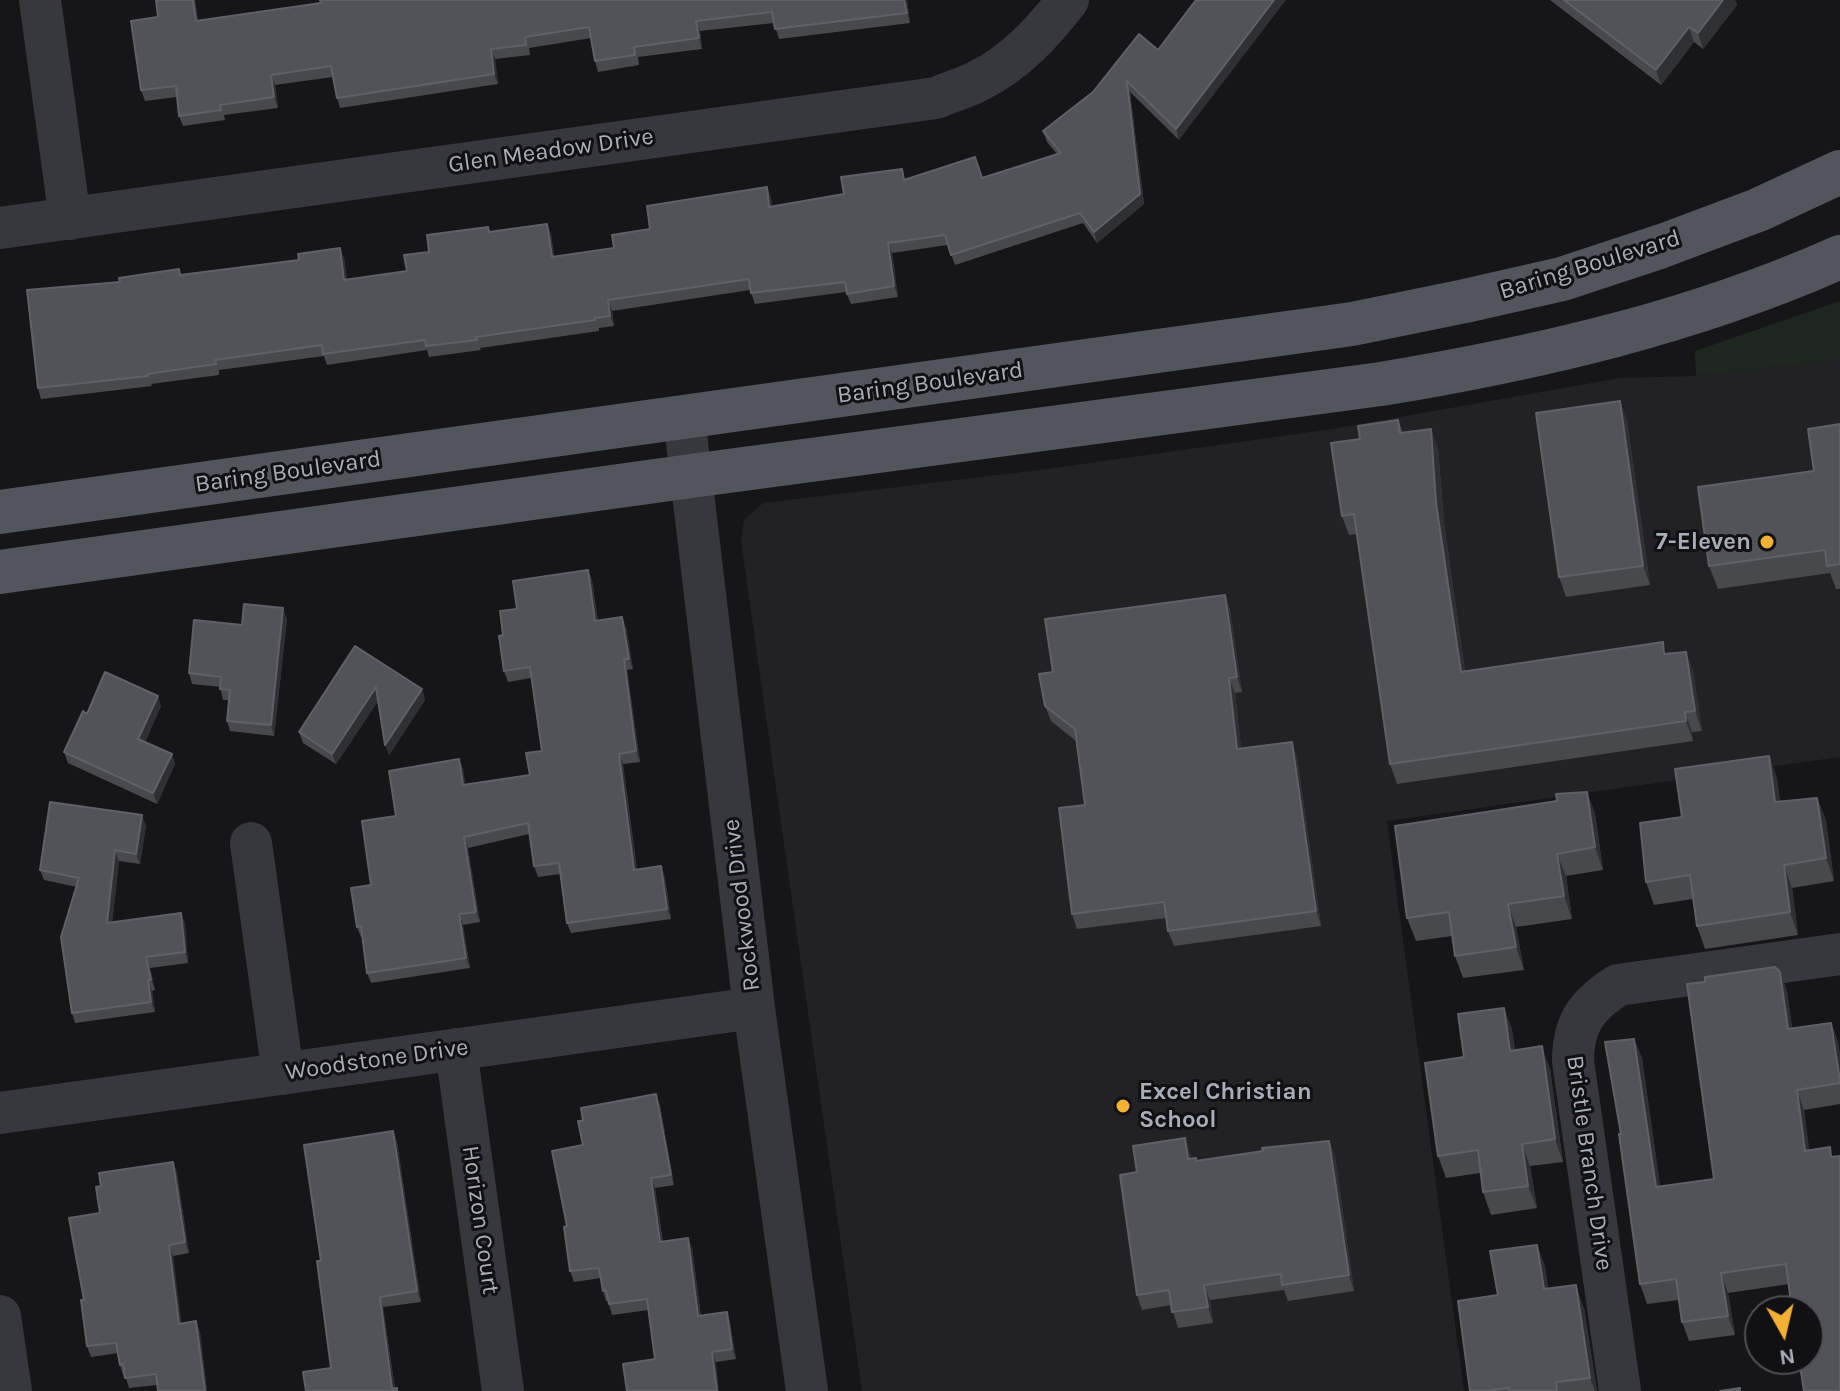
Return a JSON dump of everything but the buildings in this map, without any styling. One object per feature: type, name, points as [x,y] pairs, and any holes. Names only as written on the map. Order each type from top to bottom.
[{"type":"main road","name":"Baring Boulevard","points":[[0,512],[1352,324],[1562,279],[1758,210],[1840,172]]},
{"type":"main road","points":[[0,572],[1381,384],[1464,370],[1651,326],[1700,311],[1840,257]]},
{"type":"street","points":[[40,0],[70,219]]},
{"type":"street","name":"Glen Meadow Drive","points":[[0,228],[936,98],[978,81],[1016,57],[1049,25],[1068,0]]},
{"type":"street","name":"Rockwood Drive","points":[[684,417],[754,1008],[807,1391]]},
{"type":"street","points":[[251,843],[283,1074]]},
{"type":"street","name":"Bristle Branch Drive","points":[[1620,1391],[1573,1061],[1573,1044],[1581,1019],[1597,999],[1618,985],[1840,954]]},
{"type":"street","name":"Woodstone Drive","points":[[0,1113],[754,1008]]},
{"type":"street","name":"Horizon Court","points":[[456,1049],[503,1391]]},
{"type":"street","points":[[0,1316],[11,1391]]},
{"type":"shaded area","points":[[1840,301],[1840,360],[1696,376],[1695,351]]},
{"type":"shaded area","name":"Excel Christian School","points":[[1840,360],[1840,757],[1387,821],[1464,1391],[862,1391],[741,542],[744,520],[763,503],[1040,470],[1332,429],[1620,378],[1696,376]]},
{"type":"place","name":"7-Eleven","points":[[1767,542]]},
{"type":"place","name":"Excel Christian School","points":[[1123,1106]]}]
